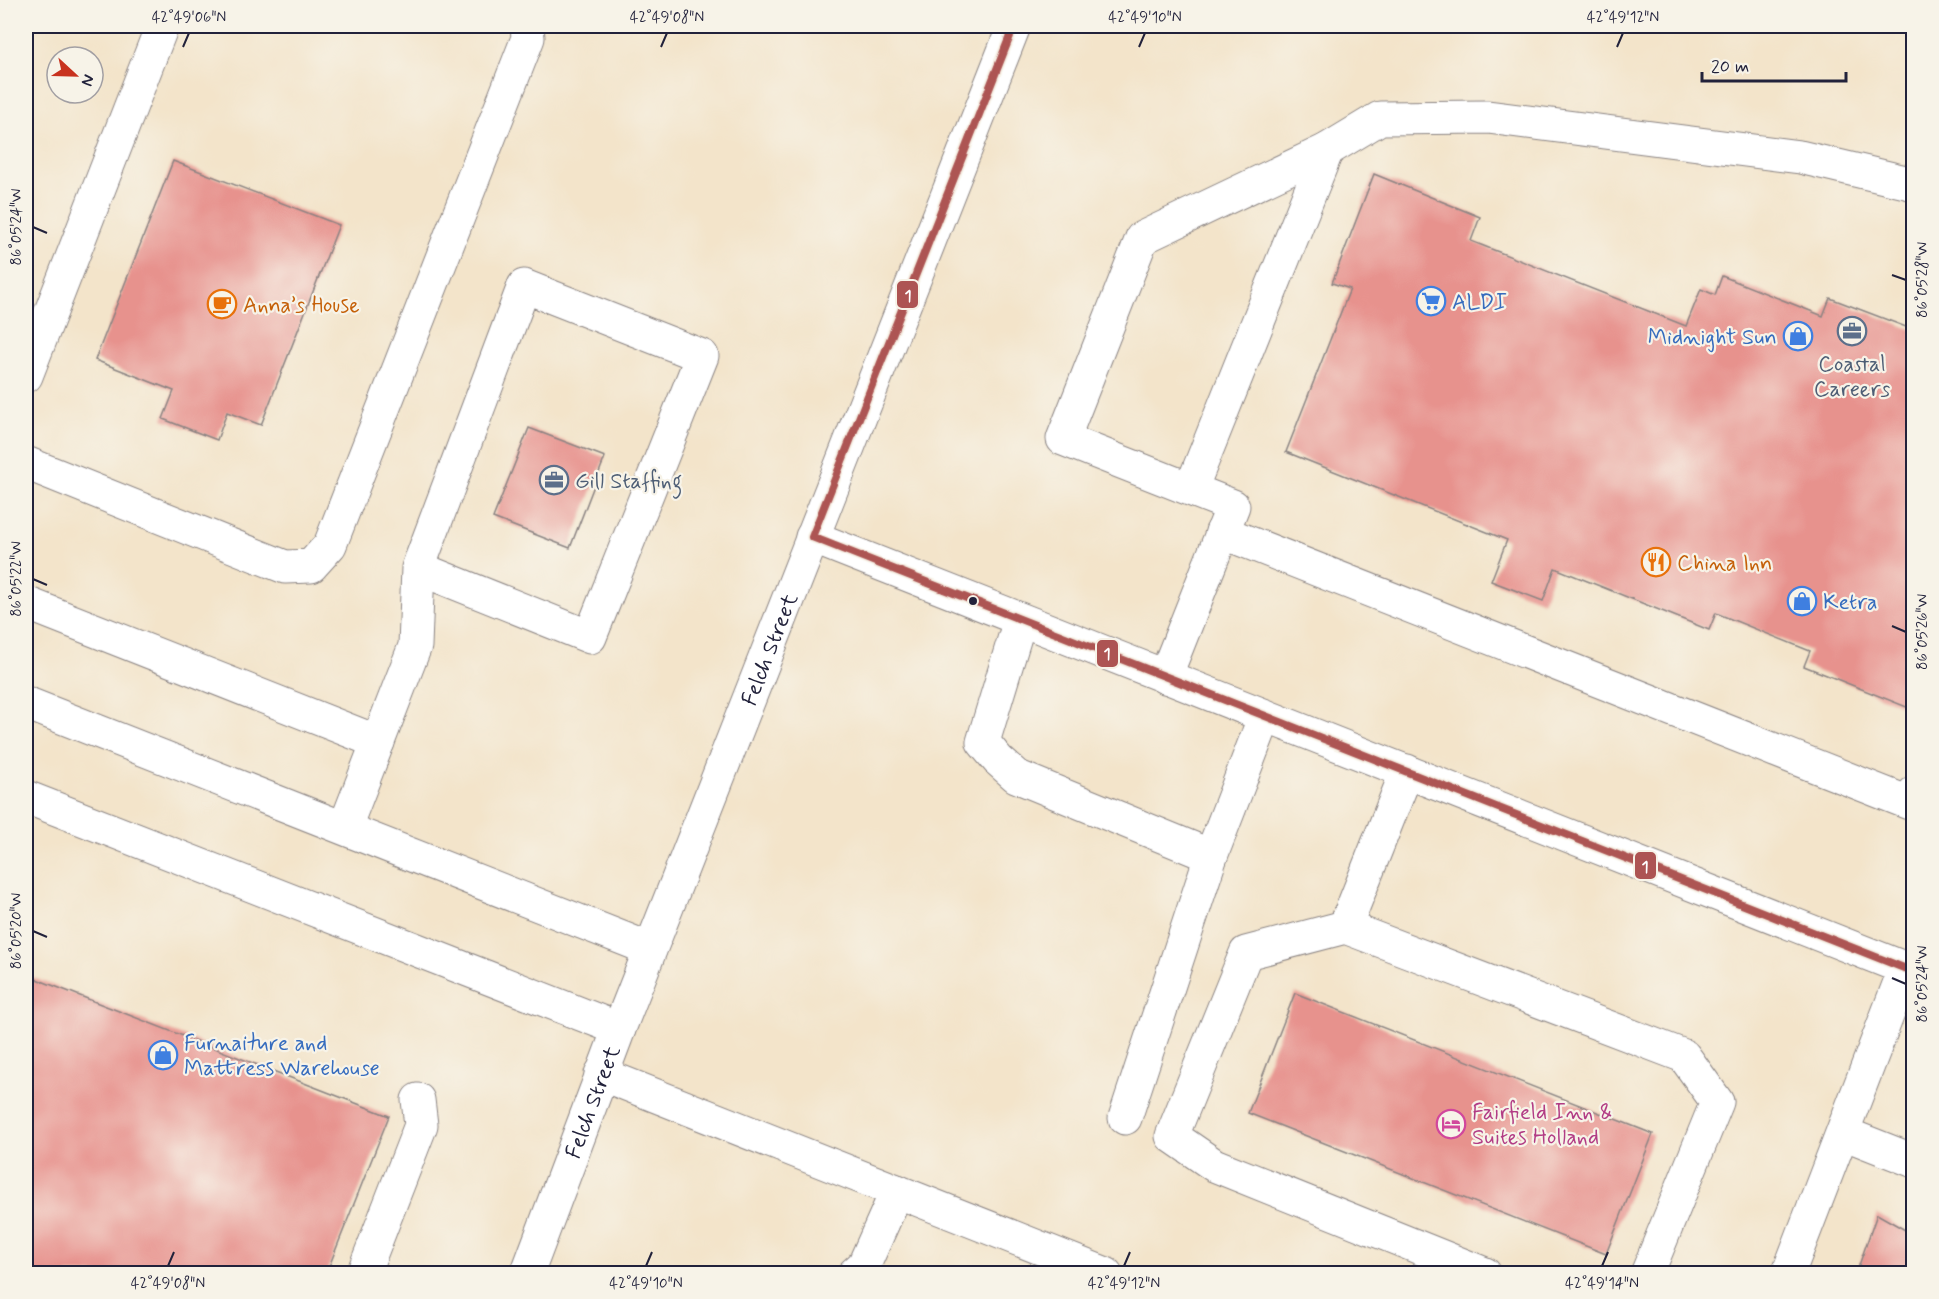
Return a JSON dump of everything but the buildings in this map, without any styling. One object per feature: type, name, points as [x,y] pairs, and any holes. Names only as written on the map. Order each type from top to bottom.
[{"type":"street","points":[[26,376],[162,26]]},
{"type":"street","points":[[26,464],[285,567],[311,566],[330,545],[528,38],[527,26]]},
{"type":"street","name":"Felch Street","points":[[527,1274],[618,1029],[1014,26]]},
{"type":"street","points":[[1164,677],[1233,506],[1063,439],[1142,238],[1327,150],[1380,118],[1488,117],[1800,157],[1914,184]]},
{"type":"street","points":[[1191,489],[1327,150]]},
{"type":"street","points":[[345,827],[415,646],[418,568],[524,286],[702,356],[590,637],[418,568]]},
{"type":"street","points":[[1222,532],[1912,800]]},
{"type":"street","points":[[812,537],[1909,970],[1842,1132],[1788,1274]]},
{"type":"street","points":[[26,603],[378,741]]},
{"type":"street","points":[[1020,620],[983,742],[1016,776],[1211,856]]},
{"type":"street","points":[[26,703],[650,949]]},
{"type":"street","points":[[1125,1118],[1211,856],[1265,716]]},
{"type":"street","points":[[1345,927],[1407,771]]},
{"type":"street","points":[[26,797],[618,1029]]},
{"type":"street","points":[[1485,1274],[1214,1165],[1172,1136],[1246,953],[1345,927],[1684,1056],[1717,1102],[1647,1274]]},
{"type":"street","points":[[602,1074],[1106,1274]]},
{"type":"street","points":[[363,1274],[421,1125],[418,1100]]},
{"type":"street","points":[[1842,1132],[1914,1161]]},
{"type":"street","points":[[854,1274],[864,1265],[897,1191]]},
{"type":"transit line","name":"1","points":[[1014,26],[812,537],[1914,972]]},
{"type":"place","name":"ALDI","points":[[1431,301]]},
{"type":"place","name":"Anna’s House","points":[[222,304]]},
{"type":"place","name":"Coastal Careers","points":[[1852,331]]},
{"type":"place","name":"Midnight Sun","points":[[1798,336]]},
{"type":"place","name":"Gill Staffing","points":[[554,480]]},
{"type":"place","name":"China Inn","points":[[1656,562]]},
{"type":"place","name":"Ketra","points":[[1802,601]]},
{"type":"place","name":"Furnaiture and Mattress Warehouse","points":[[163,1055]]},
{"type":"place","name":"Fairfield Inn & Suites Holland","points":[[1451,1124]]}]
